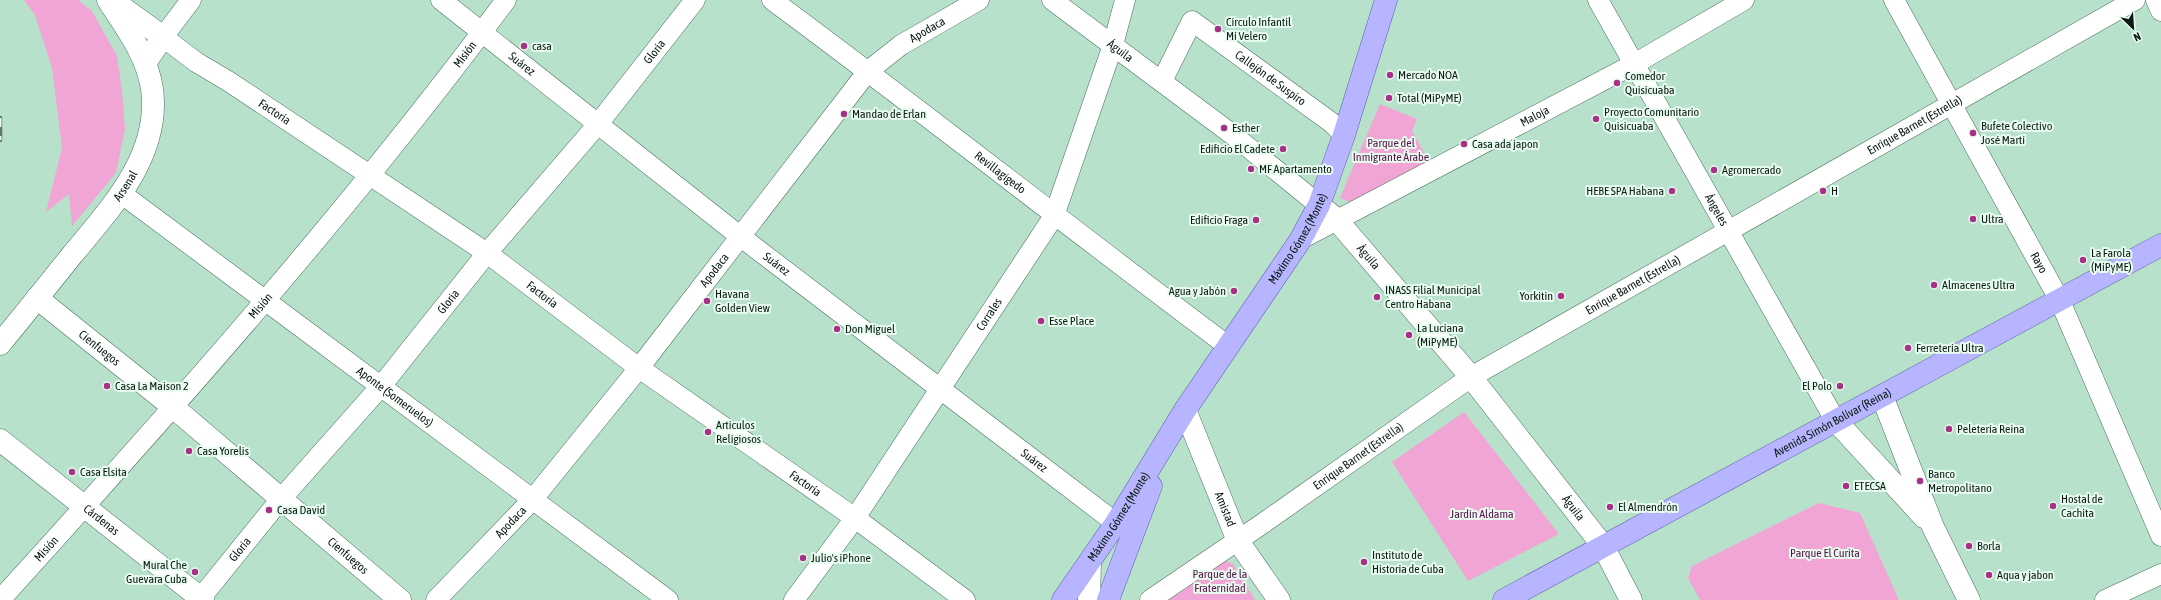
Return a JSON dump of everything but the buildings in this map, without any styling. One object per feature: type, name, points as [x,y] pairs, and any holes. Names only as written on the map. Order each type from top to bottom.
[{"type":"main road","name":"Máximo Gómez (Monte)","points":[[1063,600],[1116,523],[1185,410],[1301,238],[1319,205],[1344,135],[1386,0]]},
{"type":"main road","name":"Avenida Simón Bolívar (Reina)","points":[[1504,600],[1835,420],[2060,301],[2161,245]]},
{"type":"main road","name":"Máximo Gómez (Monte)","points":[[1108,600],[1115,578],[1172,432]]},
{"type":"street","name":"Arsenal","points":[[0,344],[122,194],[142,156],[153,123],[152,89],[145,63],[139,48],[108,0]]},
{"type":"street","name":"Factoría","points":[[112,0],[196,62],[228,81],[488,253],[639,368],[855,518],[966,600]]},
{"type":"street","points":[[145,63],[191,0]]},
{"type":"street","name":"Suárez","points":[[441,0],[741,237],[1116,523]]},
{"type":"street","name":"Misión","points":[[0,600],[265,302],[370,176],[506,0]]},
{"type":"street","name":"Gloria","points":[[201,599],[280,500],[382,385],[488,253],[598,124],[695,0]]},
{"type":"street","name":"Revillagigedo","points":[[772,0],[868,71],[1054,216],[1228,346]]},
{"type":"street","name":"Apodaca","points":[[436,600],[533,499],[639,368],[868,71],[901,45],[980,0]]},
{"type":"street","name":"Águila","points":[[1052,0],[1233,135],[1336,219],[1471,377],[1603,546],[1631,600]]},
{"type":"street","name":"Corrales","points":[[794,600],[855,518],[1054,216],[1113,45],[1124,0]]},
{"type":"street","name":"Ángeles","points":[[1598,0],[1636,63],[1727,230],[1835,420]]},
{"type":"street","name":"Maloja","points":[[1301,238],[1636,63],[1744,0]]},
{"type":"street","name":"Rayo","points":[[1894,0],[2060,301],[2161,536]]},
{"type":"street","name":"Enrique Barnet (Estrella)","points":[[1150,600],[1238,541],[1471,377],[1727,230],[2135,0]]},
{"type":"street","points":[[2156,0],[2161,11]]},
{"type":"street","name":"Callejón de Suspiro","points":[[1162,81],[1192,21],[1332,123],[1344,135]]},
{"type":"street","name":"Aponte (Someruelos)","points":[[122,194],[265,302],[382,385],[668,600]]},
{"type":"street","name":"Cienfuegos","points":[[37,298],[173,407],[280,500],[400,600]]},
{"type":"street","points":[[1882,396],[1933,527],[1969,600]]},
{"type":"street","name":"Amistad","points":[[1185,410],[1238,541],[1279,600]]},
{"type":"street","points":[[1835,420],[1933,527]]},
{"type":"street","name":"Cárdenas","points":[[0,440],[201,599]]},
{"type":"street","points":[[1089,600],[1090,562]]},
{"type":"street","points":[[2104,600],[2161,574]]},
{"type":"green space","points":[[24,0],[78,0],[92,11],[117,56],[125,129],[116,173],[72,226],[69,194],[46,212],[62,148],[52,68],[35,15]]},
{"type":"green space","name":"Parque del Inmigrante Árabe","points":[[1380,104],[1417,119],[1412,131],[1429,161],[1352,203],[1340,198]]},
{"type":"green space","name":"Jardín Aldama","points":[[1464,412],[1559,534],[1468,581],[1392,462]]},
{"type":"green space","name":"Parque El Curita","points":[[1819,503],[1860,513],[1899,600],[1700,600],[1688,578],[1692,566]]},
{"type":"green space","name":"Parque de la Fraternidad","points":[[1224,560],[1233,564],[1255,600],[1159,600]]},
{"type":"railway","points":[[0,118],[0,140]]},
{"type":"place","name":"Círculo Infantil Mi Velero","points":[[1218,29]]},
{"type":"place","name":"casa","points":[[524,46]]},
{"type":"place","name":"Mercado NOA","points":[[1390,75]]},
{"type":"place","name":"Comedor Quisicuaba","points":[[1617,83]]},
{"type":"place","name":"Total (MiPyME)","points":[[1389,98]]},
{"type":"place","name":"Mandao de Erlan","points":[[844,114]]},
{"type":"place","name":"Proyecto Comunitario Quisicuaba","points":[[1596,119]]},
{"type":"place","name":"Esther","points":[[1224,128]]},
{"type":"place","name":"Bufete Colectivo José Martí","points":[[1973,133]]},
{"type":"place","name":"Casa ada japon","points":[[1464,144]]},
{"type":"place","name":"Edificio El Cadete","points":[[1283,149]]},
{"type":"place","name":"MF Apartamento","points":[[1251,169]]},
{"type":"place","name":"Agromercado","points":[[1714,170]]},
{"type":"place","name":"HEBE SPA Habana","points":[[1672,191]]},
{"type":"place","name":"H","points":[[1823,191]]},
{"type":"place","name":"Ultra","points":[[1973,219]]},
{"type":"place","name":"Edificio Fraga","points":[[1256,220]]},
{"type":"place","name":"La Farola (MiPyME)","points":[[2083,260]]},
{"type":"place","name":"Almacenes Ultra","points":[[1934,285]]},
{"type":"place","name":"Agua y Jabón","points":[[1234,291]]},
{"type":"place","name":"Yorkitin","points":[[1561,296]]},
{"type":"place","name":"INASS Filial Municipal Centro Habana","points":[[1377,297]]},
{"type":"place","name":"Havana Golden View","points":[[707,301]]},
{"type":"place","name":"Esse Place","points":[[1041,321]]},
{"type":"place","name":"Don Miguel","points":[[837,329]]},
{"type":"place","name":"La Luciana (MiPyME)","points":[[1409,335]]},
{"type":"place","name":"Ferreteria Ultra","points":[[1908,348]]},
{"type":"place","name":"Casa La Maison 2","points":[[107,386]]},
{"type":"place","name":"El Polo","points":[[1840,386]]},
{"type":"place","name":"Peletería Reina","points":[[1949,429]]},
{"type":"place","name":"Articulos Religiosos","points":[[708,432]]},
{"type":"place","name":"Casa Yorelis","points":[[189,451]]},
{"type":"place","name":"Casa Elsita","points":[[72,472]]},
{"type":"place","name":"Banco Metropolitano","points":[[1920,481]]},
{"type":"place","name":"ETECSA","points":[[1846,486]]},
{"type":"place","name":"Hostal de Cachita","points":[[2053,506]]},
{"type":"place","name":"El Almendrón","points":[[1610,507]]},
{"type":"place","name":"Casa David","points":[[269,510]]},
{"type":"place","name":"Borla","points":[[1969,546]]},
{"type":"place","name":"Julio's iPhone","points":[[803,558]]},
{"type":"place","name":"Instituto de Historia de Cuba","points":[[1364,562]]},
{"type":"place","name":"Mural Che Guevara Cuba","points":[[195,572]]},
{"type":"place","name":"Aqua y jabon","points":[[1989,575]]}]
